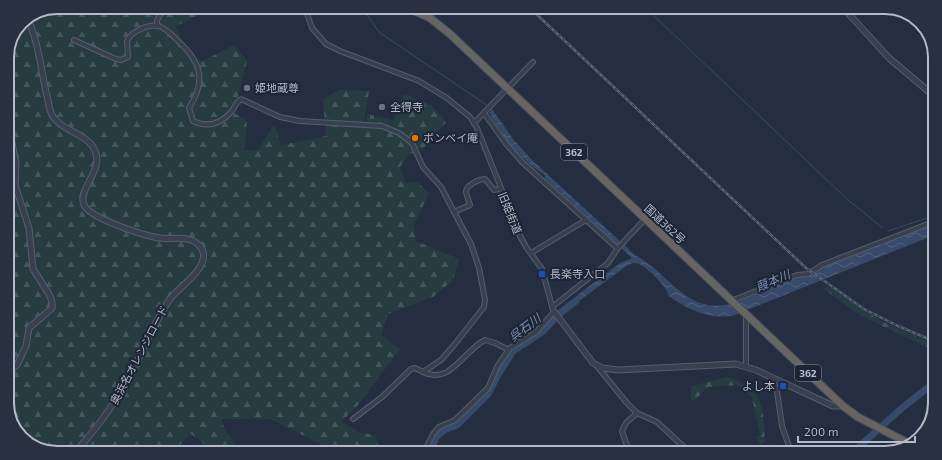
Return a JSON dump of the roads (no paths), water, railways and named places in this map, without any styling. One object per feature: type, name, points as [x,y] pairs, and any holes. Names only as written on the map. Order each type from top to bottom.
[{"type":"highway","name":"国道362号","points":[[421,14],[430,18],[450,34],[508,88],[842,406],[854,415],[904,441]]},
{"type":"street","points":[[157,26],[156,20],[160,14]]},
{"type":"street","name":"旧姫街道","points":[[306,14],[312,28],[326,44],[419,82],[447,98],[474,123],[510,217],[520,237],[542,269],[555,313],[591,361],[637,413],[657,422],[683,446]]},
{"type":"street","points":[[849,14],[889,58],[928,91]]},
{"type":"street","name":"奥浜名オレンジロード","points":[[30,24],[34,36],[52,114],[61,125],[89,141],[95,151],[97,159],[96,169],[83,195],[84,205],[89,211],[101,218],[134,231],[156,238],[188,239],[196,242],[202,249],[204,257],[201,267],[171,298],[118,398],[105,417],[81,446]]},
{"type":"street","points":[[74,40],[122,60],[128,57],[128,37],[135,32],[157,26],[165,29],[197,62],[200,84],[197,95],[189,108],[193,121],[203,126],[210,126],[232,111],[241,99],[280,118],[300,121],[382,126],[399,133],[412,143],[423,167],[441,187],[471,244],[477,261],[484,293],[484,308],[441,360],[423,372]]},
{"type":"street","points":[[474,123],[533,62]]},
{"type":"street","points":[[484,112],[507,145],[523,163],[618,248]]},
{"type":"street","points":[[14,153],[16,163],[15,185],[29,228],[33,269],[52,302],[52,308],[29,328],[26,346],[17,365],[14,368]]},
{"type":"street","points":[[454,212],[470,205],[466,192],[468,187],[480,179],[485,179],[494,190],[500,189]]},
{"type":"street","points":[[552,307],[608,263],[618,248],[644,219]]},
{"type":"street","points":[[531,253],[586,220]]},
{"type":"street","points":[[731,301],[797,275],[808,274],[830,262],[928,224]]},
{"type":"street","points":[[427,446],[433,434],[439,427],[460,416],[488,388],[498,365],[508,350],[518,342],[536,332],[555,313]]},
{"type":"street","points":[[745,315],[746,366]]},
{"type":"street","points":[[353,419],[382,397],[411,369],[415,368],[432,376],[443,375],[485,340],[508,350]]},
{"type":"street","points":[[596,365],[609,370],[725,363],[746,366],[833,406],[842,406]]},
{"type":"street","points":[[772,377],[777,391],[782,426],[789,446]]},
{"type":"street","points":[[628,446],[622,432],[626,423],[637,413]]},
{"type":"street","points":[[899,444],[901,439]]},
{"type":"water","points":[[492,109],[513,139],[531,159],[635,255],[648,263],[693,300],[706,305],[720,306],[737,302],[928,226],[928,238],[732,316],[723,317],[707,315],[683,305],[669,296],[656,277],[636,263],[625,267],[571,307],[566,304],[620,263],[632,258],[545,178],[545,175],[533,167],[510,145],[489,113]]},
{"type":"waterway","points":[[366,14],[379,32],[488,106]]},
{"type":"waterway","points":[[652,14],[848,200],[883,228]]},
{"type":"waterway","points":[[888,231],[928,218]]},
{"type":"waterway","name":"呉石川","points":[[433,446],[436,437],[444,430],[457,425],[488,394],[513,351],[543,331],[560,313],[576,301]]},
{"type":"waterway","points":[[860,446],[902,408],[928,388]]},
{"type":"railway","points":[[536,14],[806,268],[864,309],[928,339]]},
{"type":"place","name":"姫地蔵尊","points":[[247,88]]},
{"type":"place","name":"全得寺","points":[[382,107]]},
{"type":"place","name":"ボンベイ庵","points":[[415,138]]},
{"type":"place","name":"長楽寺入口","points":[[542,274]]},
{"type":"place","name":"よし本","points":[[783,386]]},
{"type":"water label","name":"葭本川","points":[[773,281]]}]
